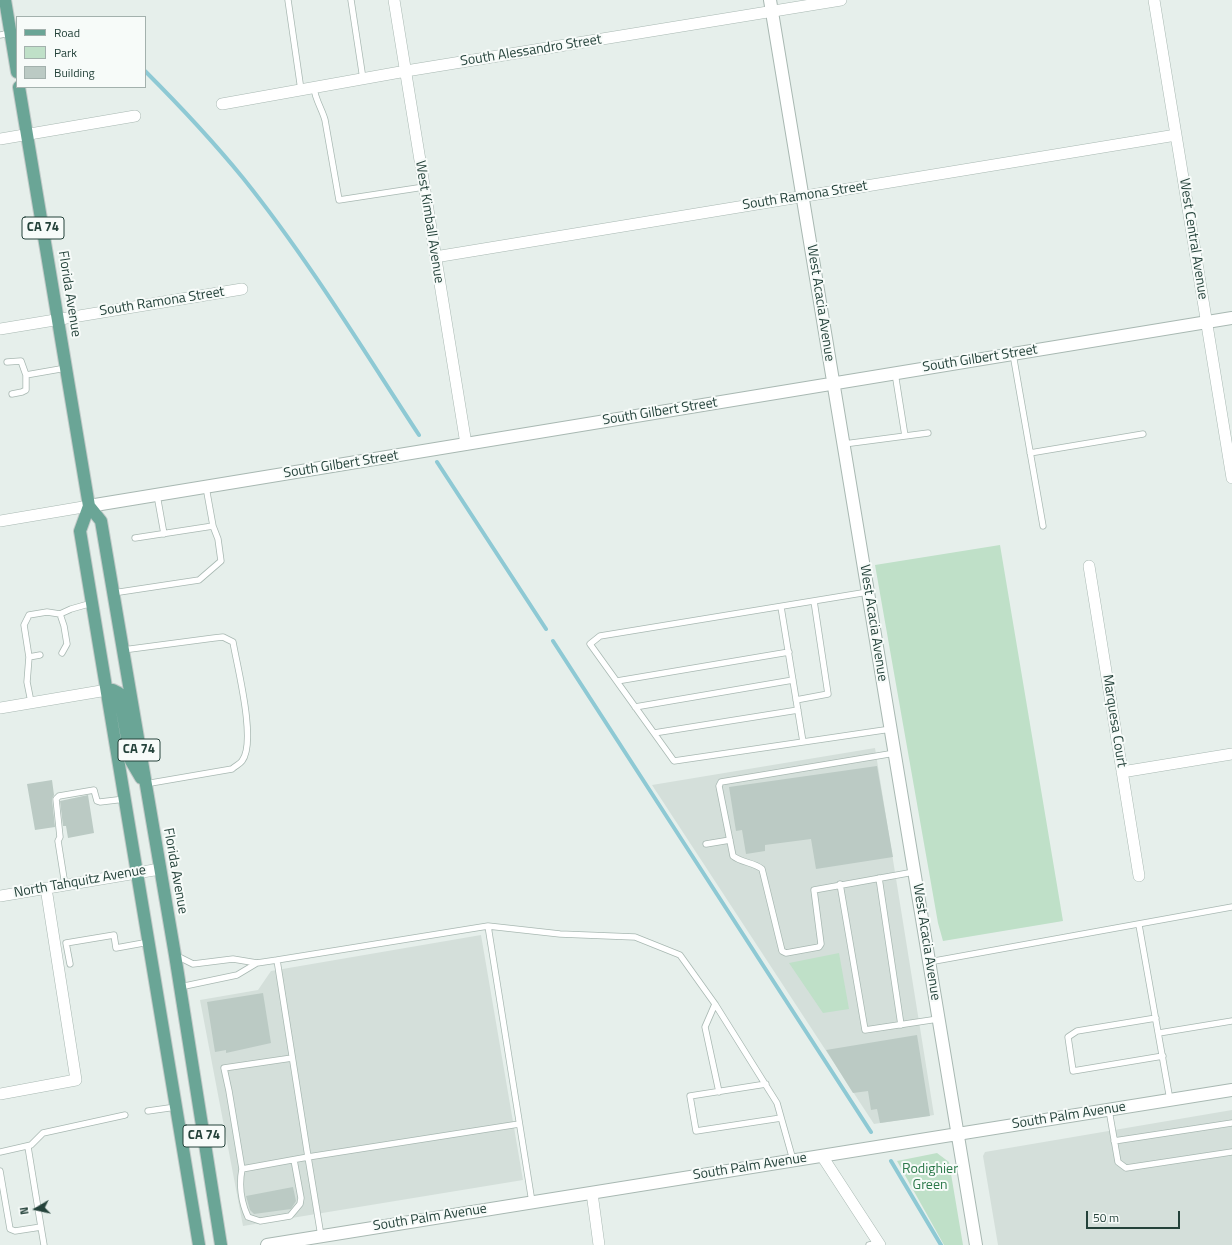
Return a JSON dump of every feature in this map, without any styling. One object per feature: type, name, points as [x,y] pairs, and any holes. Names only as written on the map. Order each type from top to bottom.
[{"type":"main road","points":[[5,0],[5,34],[16,69]]},
{"type":"main road","name":"Florida Avenue","points":[[20,88],[89,506],[101,521],[175,955],[221,1245]]},
{"type":"main road","name":"Florida Avenue","points":[[89,506],[80,531],[176,1107]]},
{"type":"main road","points":[[107,690],[113,690],[119,693],[131,761],[145,784]]},
{"type":"main road","points":[[176,1107],[199,1245]]},
{"type":"street","name":"West Kimball Avenue","points":[[394,0],[466,444]]},
{"type":"street","name":"South Alessandro Street","points":[[222,104],[771,6],[841,0]]},
{"type":"street","name":"West Central Avenue","points":[[1154,0],[1232,473]]},
{"type":"street","name":"West Acacia Avenue","points":[[771,6],[976,1245]]},
{"type":"street","points":[[0,139],[135,116]]},
{"type":"street","name":"South Ramona Street","points":[[435,257],[1176,135]]},
{"type":"street","name":"South Ramona Street","points":[[0,329],[242,289]]},
{"type":"street","name":"South Gilbert Street","points":[[89,506],[1232,318]]},
{"type":"street","points":[[0,521],[89,506]]},
{"type":"street","name":"Marquesa Court","points":[[1089,566],[1139,876]]},
{"type":"street","points":[[0,708],[107,690]]},
{"type":"street","points":[[1122,772],[1232,754]]},
{"type":"street","name":"North Tahquitz Avenue","points":[[0,896],[160,869]]},
{"type":"street","points":[[0,1094],[76,1080],[46,888]]},
{"type":"street","name":"South Palm Avenue","points":[[267,1245],[300,1242],[321,1236],[1232,1090]]},
{"type":"street","points":[[822,1156],[876,1244]]},
{"type":"street","points":[[592,1192],[599,1245]]},
{"type":"lane","points":[[288,0],[301,90]]},
{"type":"lane","points":[[351,0],[363,79]]},
{"type":"lane","points":[[314,88],[315,96],[322,109],[325,120],[339,200],[424,187]]},
{"type":"lane","points":[[1013,354],[1043,526]]},
{"type":"lane","points":[[8,362],[21,361],[26,375],[26,390],[12,394]]},
{"type":"lane","points":[[26,375],[66,368]]},
{"type":"lane","points":[[895,373],[906,436]]},
{"type":"lane","points":[[843,444],[928,433]]},
{"type":"lane","points":[[1030,453],[1143,434]]},
{"type":"lane","points":[[113,593],[199,580],[221,561],[218,539],[213,526],[206,487]]},
{"type":"lane","points":[[157,495],[164,534]]},
{"type":"lane","points":[[135,538],[213,526]]},
{"type":"lane","points":[[868,592],[600,636],[590,644],[674,761],[891,729]]},
{"type":"lane","points":[[796,700],[828,694],[814,601]]},
{"type":"lane","points":[[30,702],[26,682],[28,657],[24,625],[29,615],[47,612],[60,614],[92,603]]},
{"type":"lane","points":[[781,606],[803,742]]},
{"type":"lane","points":[[60,614],[67,644],[62,653]]},
{"type":"lane","points":[[123,650],[223,637],[233,642],[248,726],[247,743],[243,760],[232,769],[145,784]]},
{"type":"lane","points":[[617,681],[789,652]]},
{"type":"lane","points":[[28,657],[40,655]]},
{"type":"lane","points":[[636,707],[793,680]]},
{"type":"lane","points":[[654,733],[798,710]]},
{"type":"lane","points":[[895,753],[722,782],[719,786],[733,856],[739,860],[756,864],[762,869],[782,951],[786,953],[819,947],[821,944],[813,892],[814,890],[840,884],[914,872]]},
{"type":"lane","points":[[65,885],[58,841],[60,837],[56,799],[59,796],[94,790],[97,801],[100,802],[125,799]]},
{"type":"lane","points":[[706,844],[730,840]]},
{"type":"lane","points":[[879,878],[901,1025]]},
{"type":"lane","points":[[840,884],[865,1030],[939,1019]]},
{"type":"lane","points":[[929,962],[1232,907]]},
{"type":"lane","points":[[1139,925],[1170,1100]]},
{"type":"lane","points":[[175,955],[193,964],[233,959],[257,963],[488,926],[560,934],[634,937],[680,955],[715,1004],[777,1103],[793,1160]]},
{"type":"lane","points":[[488,926],[532,1202]]},
{"type":"lane","points":[[70,964],[66,943],[114,935],[116,948],[149,942]]},
{"type":"lane","points":[[276,960],[321,1236]]},
{"type":"lane","points":[[180,987],[237,975],[257,963]]},
{"type":"lane","points":[[715,1004],[705,1027],[719,1092]]},
{"type":"lane","points":[[1156,1018],[1077,1031],[1068,1037],[1072,1071],[1163,1056]]},
{"type":"lane","points":[[1159,1033],[1232,1021]]},
{"type":"lane","points":[[292,1058],[224,1068],[242,1169],[240,1179],[244,1209],[248,1216],[260,1220],[290,1216],[300,1204],[301,1198],[294,1160]]},
{"type":"lane","points":[[766,1084],[690,1096],[696,1131],[781,1118]]},
{"type":"lane","points":[[148,1111],[176,1107]]},
{"type":"lane","points":[[1108,1110],[1118,1162],[1126,1168],[1232,1152]]},
{"type":"lane","points":[[0,1152],[31,1146],[43,1133],[125,1115]]},
{"type":"lane","points":[[1114,1142],[1232,1123]]},
{"type":"lane","points":[[242,1169],[308,1157],[519,1124]]},
{"type":"lane","points":[[28,1146],[44,1245]]},
{"type":"lane","points":[[0,1171],[10,1229],[15,1231],[42,1227]]},
{"type":"shaded area","points":[[875,748],[934,1115],[874,1124],[652,785]]},
{"type":"shaded area","points":[[481,935],[523,1180],[243,1226],[200,1000],[258,990],[271,971]]},
{"type":"shaded area","points":[[1232,1110],[1232,1245],[998,1245],[983,1156],[985,1152]]},
{"type":"green space","points":[[1000,545],[1063,921],[943,941],[938,923],[875,565]]},
{"type":"green space","points":[[839,953],[849,1009],[823,1013],[789,963]]},
{"type":"green space","name":"Rodighier Green","points":[[937,1153],[949,1162],[963,1245],[944,1245],[897,1161]]},
{"type":"building","points":[[877,766],[893,857],[816,869],[811,839],[765,845],[765,851],[746,854],[742,830],[736,831],[729,787]]},
{"type":"building","points":[[52,780],[54,795],[52,799],[55,827],[35,830],[27,784]]},
{"type":"building","points":[[88,795],[94,833],[68,838],[66,826],[63,826],[60,801]]},
{"type":"building","points":[[263,993],[271,1043],[226,1053],[226,1050],[215,1052],[207,1002]]},
{"type":"building","points":[[917,1035],[930,1116],[880,1123],[877,1109],[871,1110],[868,1091],[853,1093],[826,1050]]},
{"type":"building","points":[[293,1187],[296,1201],[291,1209],[254,1214],[250,1210],[246,1196]]},
{"type":"waterway","points":[[146,72],[219,150],[267,209],[334,304],[419,435]]},
{"type":"waterway","points":[[437,462],[546,629]]},
{"type":"waterway","points":[[553,641],[871,1132]]},
{"type":"waterway","points":[[891,1161],[941,1245]]}]
